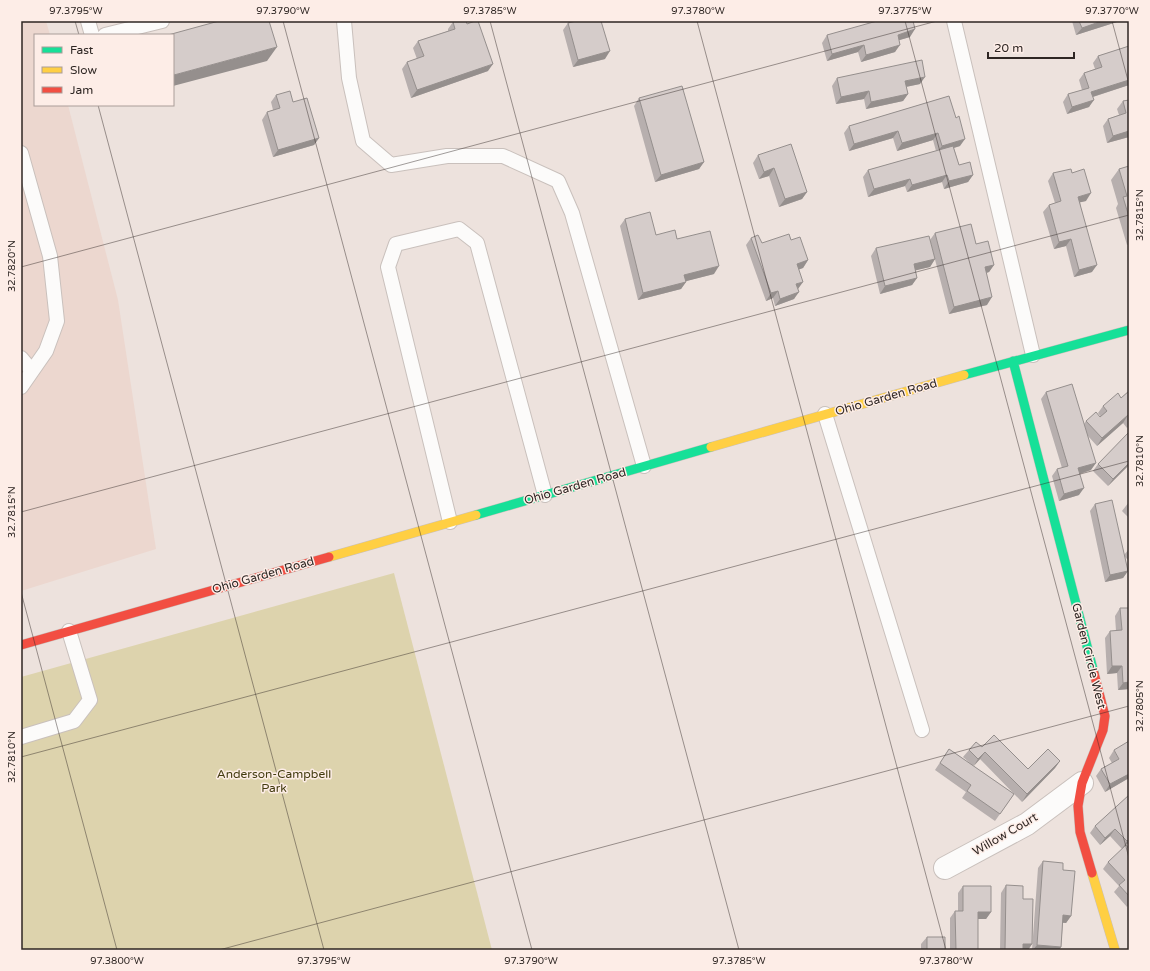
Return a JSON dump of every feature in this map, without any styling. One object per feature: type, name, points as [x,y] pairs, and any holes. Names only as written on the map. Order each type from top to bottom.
[{"type":"street","name":"Ohio Garden Road","points":[[21,645],[1013,360],[1129,330]]},
{"type":"street","name":"Garden Circle West","points":[[1013,360],[1105,716],[1103,730],[1082,783],[1078,806],[1080,832],[1115,950]]},
{"type":"street","name":"Willow Court","points":[[945,868],[1027,824],[1082,783]]},
{"type":"lane","points":[[88,21],[92,34]]},
{"type":"lane","points":[[109,34],[162,21]]},
{"type":"lane","points":[[344,21],[349,78],[363,142],[390,165],[447,156],[503,156],[558,181],[572,213],[644,466]]},
{"type":"lane","points":[[954,21],[1033,355]]},
{"type":"lane","points":[[21,154],[50,256],[57,321],[46,351],[21,387]]},
{"type":"lane","points":[[450,522],[388,267],[396,244],[459,229],[476,243],[545,495]]},
{"type":"lane","points":[[21,358],[32,371]]},
{"type":"lane","points":[[825,414],[922,730]]},
{"type":"lane","points":[[21,737],[74,721],[90,700],[69,631]]},
{"type":"shaded area","points":[[21,21],[46,21],[50,34],[34,34],[34,106],[68,106],[118,300],[156,549],[21,591]]},
{"type":"green space","name":"Anderson-Campbell Park","points":[[394,573],[492,950],[21,950],[21,677]]},
{"type":"building","points":[[219,21],[269,21],[277,47],[174,75],[174,34],[172,34]]},
{"type":"building","points":[[466,21],[467,24],[478,21],[493,64],[417,90],[407,62],[424,56],[418,41],[455,29],[453,22]]},
{"type":"building","points":[[576,21],[601,21],[610,51],[578,60],[568,23]]},
{"type":"building","points":[[877,21],[913,21],[915,29],[898,35],[900,45],[866,55],[864,45],[832,54],[827,35]]},
{"type":"building","points":[[1079,21],[1102,21],[1082,28]]},
{"type":"building","points":[[1129,46],[1129,80],[1091,92],[1094,100],[1072,107],[1068,94],[1089,88],[1084,73],[1102,67],[1098,56]]},
{"type":"building","points":[[922,60],[925,77],[905,81],[908,94],[871,102],[869,91],[841,97],[837,78]]},
{"type":"building","points":[[682,86],[704,162],[661,175],[639,98]]},
{"type":"building","points":[[290,91],[293,102],[307,98],[319,138],[278,150],[267,112],[280,108],[276,95]]},
{"type":"building","points":[[949,96],[956,118],[959,116],[965,139],[942,146],[938,133],[902,143],[898,131],[854,144],[849,126]]},
{"type":"building","points":[[1129,100],[1129,131],[1113,136],[1108,119],[1126,113],[1123,101]]},
{"type":"building","points":[[791,144],[807,192],[785,199],[774,168],[764,172],[758,155]]},
{"type":"building","points":[[953,146],[959,165],[970,162],[973,175],[949,181],[947,175],[912,185],[910,179],[874,189],[868,170]]},
{"type":"building","points":[[1129,166],[1129,217],[1123,197],[1127,196],[1119,169]]},
{"type":"building","points":[[1071,169],[1072,173],[1084,169],[1091,193],[1078,197],[1097,265],[1079,270],[1071,239],[1059,242],[1049,205],[1061,201],[1053,173]]},
{"type":"building","points":[[650,212],[656,235],[675,230],[677,239],[710,231],[719,266],[684,275],[686,282],[643,293],[625,219]]},
{"type":"building","points":[[971,224],[976,244],[988,241],[994,265],[985,267],[992,297],[954,307],[935,233]]},
{"type":"building","points":[[789,234],[791,240],[800,237],[808,260],[797,264],[803,282],[796,284],[799,292],[780,299],[778,291],[771,293],[751,238],[758,235],[762,243]]},
{"type":"building","points":[[929,236],[935,259],[914,264],[917,278],[885,286],[876,248]]},
{"type":"building","points":[[1072,384],[1096,463],[1078,468],[1084,488],[1064,494],[1057,469],[1068,466],[1046,392]]},
{"type":"building","points":[[1129,391],[1129,417],[1128,415],[1102,438],[1086,421],[1096,412],[1100,417],[1107,411],[1103,406],[1118,393],[1121,398]]},
{"type":"building","points":[[1129,432],[1129,463],[1113,479],[1098,464]]},
{"type":"building","points":[[1112,500],[1128,571],[1110,575],[1095,504]]},
{"type":"building","points":[[1120,608],[1129,608],[1129,682],[1123,683],[1122,666],[1112,666],[1110,631],[1122,630]]},
{"type":"building","points":[[994,735],[1028,769],[1048,749],[1060,761],[1027,794],[985,752],[978,759],[969,750],[976,742],[982,747]]},
{"type":"building","points":[[1129,741],[1129,774],[1110,784],[1101,769],[1119,759],[1114,750]]},
{"type":"building","points":[[949,749],[1014,794],[1000,814],[967,791],[971,785],[940,763]]},
{"type":"building","points":[[1129,795],[1129,839],[1127,841],[1115,829],[1105,838],[1095,826]]},
{"type":"building","points":[[1126,845],[1129,849],[1129,896],[1119,885],[1125,880],[1108,862]]},
{"type":"building","points":[[1043,861],[1063,863],[1063,870],[1075,871],[1071,916],[1063,915],[1061,947],[1037,945]]},
{"type":"building","points":[[1006,885],[1023,886],[1023,899],[1033,899],[1032,944],[1023,944],[1023,950],[1005,950]]},
{"type":"building","points":[[963,886],[991,886],[991,912],[978,912],[978,950],[956,950],[955,911],[963,911]]},
{"type":"building","points":[[927,937],[945,937],[945,950],[927,950]]},
{"type":"traffic: fast","points":[[964,375],[1129,330]]},
{"type":"traffic: fast","points":[[1013,361],[1094,673]]},
{"type":"traffic: fast","points":[[476,515],[711,447]]},
{"type":"traffic: slow","points":[[711,447],[964,375]]},
{"type":"traffic: slow","points":[[329,557],[476,515]]},
{"type":"traffic: slow","points":[[1092,873],[1115,950]]},
{"type":"traffic: jam","points":[[21,645],[329,557]]},
{"type":"traffic: jam","points":[[1092,873],[1080,832],[1078,806],[1082,783],[1103,730],[1105,716],[1094,673]]}]
